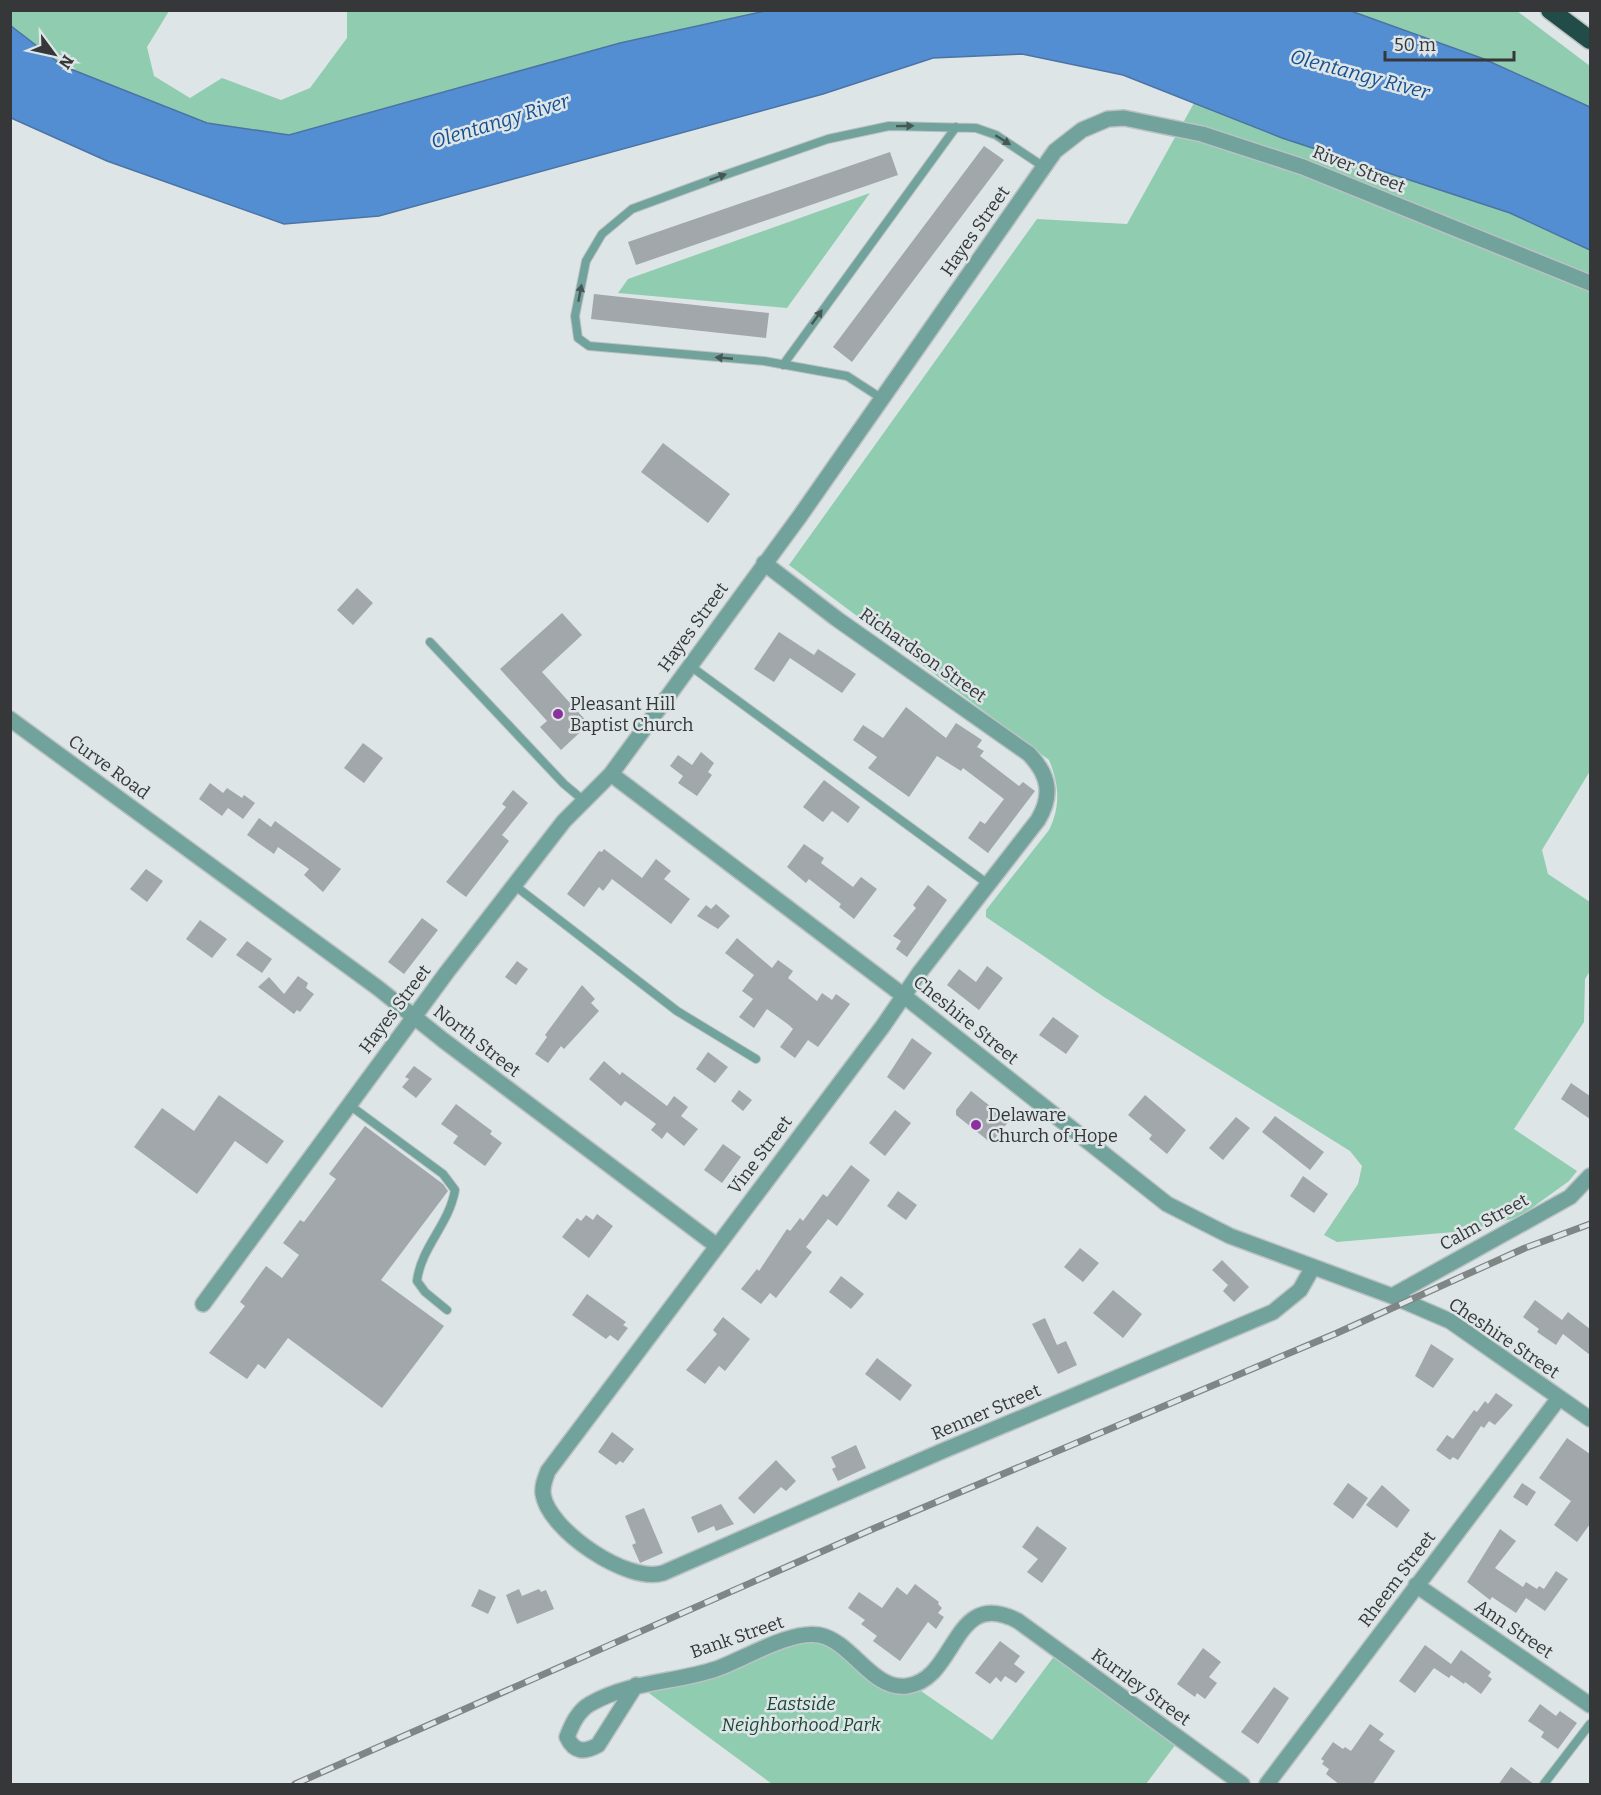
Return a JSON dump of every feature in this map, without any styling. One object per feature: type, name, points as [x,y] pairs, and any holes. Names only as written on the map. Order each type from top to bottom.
[{"type":"highway","points":[[1550,10],[1590,40]]},
{"type":"street","name":"River Street","points":[[1105,120],[1124,118],[1153,123],[1265,153],[1590,283]]},
{"type":"street","name":"Hayes Street","points":[[203,1304],[413,1016],[583,800],[611,774],[800,516],[1055,151],[1082,130],[1105,120]]},
{"type":"street","name":"Richardson Street","points":[[764,563],[837,619],[1029,754],[1039,765],[1048,787]]},
{"type":"street","name":"Curve Road","points":[[10,719],[185,846]]},
{"type":"street","name":"Cheshire Street","points":[[611,774],[904,996],[1167,1204],[1230,1236],[1313,1267]]},
{"type":"street","name":"Vine Street","points":[[584,1543],[554,1518],[547,1505],[543,1481],[548,1471],[1038,820],[1047,799],[1048,787]]},
{"type":"street","name":"North Street","points":[[185,846],[717,1246]]},
{"type":"street","name":"Calm Street","points":[[1392,1296],[1570,1197],[1590,1176]]},
{"type":"street","points":[[1313,1267],[1392,1296]]},
{"type":"street","name":"Renner Street","points":[[584,1543],[615,1565],[637,1574],[654,1576],[663,1573],[1273,1312],[1300,1290],[1313,1267]]},
{"type":"street","name":"Cheshire Street","points":[[1392,1296],[1450,1321],[1590,1419]]},
{"type":"street","name":"Rheem Street","points":[[1267,1785],[1559,1398]]},
{"type":"street","name":"Ann Street","points":[[1416,1585],[1590,1705]]},
{"type":"street","name":"Kurrley Street","points":[[819,1635],[845,1648],[871,1672],[895,1686],[908,1686],[923,1679],[974,1617],[990,1611],[1002,1613],[1018,1621],[1242,1785]]},
{"type":"street","name":"Bank Street","points":[[636,1684],[598,1745],[589,1751],[579,1751],[571,1746],[567,1737],[573,1722],[587,1706],[613,1692],[636,1684],[714,1669],[792,1638],[819,1635]]},
{"type":"lane","points":[[881,398],[847,376],[783,364],[589,346],[578,338],[575,316],[586,261],[602,234],[632,209],[828,140],[889,126],[976,128],[996,135],[1044,167]]},
{"type":"lane","points":[[783,364],[957,127]]},
{"type":"lane","points":[[430,642],[564,784],[583,800]]},
{"type":"lane","points":[[689,665],[988,884]]},
{"type":"lane","points":[[514,885],[677,1011],[756,1059]]},
{"type":"lane","points":[[348,1104],[443,1174],[455,1190],[452,1209],[419,1266],[417,1281],[425,1292],[447,1310]]},
{"type":"lane","points":[[1544,1785],[1590,1724]]},
{"type":"green space","points":[[10,11],[169,11],[147,47],[154,76],[190,98],[222,78],[281,100],[310,88],[347,38],[347,11],[765,11],[620,43],[289,135],[207,123],[63,66],[11,26]]},
{"type":"green space","points":[[1351,11],[1517,11],[1590,66],[1590,107],[1484,59]]},
{"type":"green space","points":[[1194,103],[1282,138],[1510,213],[1590,250],[1590,771],[1542,850],[1548,874],[1590,902],[1590,971],[1585,979],[1584,1022],[1514,1129],[1577,1171],[1569,1181],[1519,1217],[1466,1231],[1337,1242],[1324,1235],[1358,1184],[1362,1166],[1350,1151],[1104,997],[986,917],[986,910],[1049,830],[1053,821],[1057,804],[1057,786],[1049,760],[789,565],[1037,219],[1127,224]]},
{"type":"green space","points":[[870,193],[787,308],[618,293],[628,279]]},
{"type":"green space","name":"Eastside Neighborhood Park","points":[[818,1641],[829,1645],[872,1681],[918,1689],[992,1740],[1055,1655],[1176,1744],[1146,1784],[772,1784],[642,1688],[789,1644]]},
{"type":"water","name":"Olentangy River","points":[[765,11],[1351,11],[1484,59],[1590,107],[1590,250],[1510,213],[1282,138],[1123,75],[1022,54],[933,58],[823,94],[379,216],[284,224],[107,161],[11,118],[11,26],[63,66],[207,123],[289,135],[620,43]]},
{"type":"building","points":[[984,146],[1004,160],[852,362],[833,347]]},
{"type":"building","points":[[890,152],[898,175],[636,265],[628,242]]},
{"type":"building","points":[[594,294],[769,313],[766,338],[591,319]]},
{"type":"building","points":[[663,443],[730,494],[708,523],[641,472]]},
{"type":"building","points":[[357,588],[373,603],[353,625],[337,610]]},
{"type":"building","points":[[562,613],[582,635],[542,672],[589,724],[561,750],[540,727],[547,721],[500,669]]},
{"type":"building","points":[[779,632],[814,655],[818,649],[856,674],[842,693],[790,658],[774,682],[754,669]]},
{"type":"building","points":[[906,707],[946,738],[956,723],[982,740],[977,747],[984,751],[980,756],[1019,786],[1023,782],[1035,791],[988,853],[968,838],[980,821],[985,824],[1004,799],[963,768],[961,771],[937,756],[909,797],[868,768],[877,757],[853,740],[863,725],[883,738]]},
{"type":"building","points":[[363,743],[383,758],[364,783],[344,768]]},
{"type":"building","points":[[701,752],[714,763],[708,772],[712,775],[697,796],[678,783],[683,776],[670,766],[678,755],[692,765]]},
{"type":"building","points":[[824,780],[860,807],[848,823],[832,811],[823,822],[803,807]]},
{"type":"building","points":[[210,783],[223,793],[227,788],[242,798],[244,795],[255,803],[243,819],[228,808],[222,816],[199,799]]},
{"type":"building","points":[[513,790],[528,803],[502,835],[509,841],[466,897],[446,882],[506,807],[502,804]]},
{"type":"building","points":[[259,818],[271,827],[275,821],[341,869],[323,892],[304,875],[309,869],[278,847],[274,854],[247,835]]},
{"type":"building","points":[[804,844],[824,858],[821,863],[853,887],[861,877],[877,889],[854,919],[839,907],[841,904],[809,879],[806,883],[787,867]]},
{"type":"building","points":[[604,849],[642,878],[656,859],[671,871],[664,879],[690,899],[671,924],[612,879],[603,891],[599,887],[584,907],[567,894],[599,851],[602,852]]},
{"type":"building","points":[[146,869],[163,881],[147,902],[130,889]]},
{"type":"building","points":[[928,885],[947,900],[907,957],[896,949],[901,941],[893,936],[916,908],[913,905]]},
{"type":"building","points":[[716,904],[730,916],[718,929],[697,916],[706,905],[711,909]]},
{"type":"building","points":[[422,918],[438,930],[404,974],[388,962]]},
{"type":"building","points":[[200,920],[227,939],[212,958],[186,939]]},
{"type":"building","points":[[737,938],[772,968],[778,960],[793,971],[788,978],[817,1001],[822,993],[832,1000],[836,994],[850,1004],[818,1047],[808,1040],[795,1058],[780,1047],[793,1029],[789,1025],[767,1009],[754,1028],[739,1017],[753,999],[742,991],[754,975],[725,953]]},
{"type":"building","points":[[247,941],[272,959],[262,973],[236,955]]},
{"type":"building","points":[[517,961],[528,969],[516,985],[505,977]]},
{"type":"building","points":[[987,966],[1003,978],[979,1010],[947,985],[959,969],[976,982]]},
{"type":"building","points":[[298,976],[308,983],[306,988],[314,994],[300,1012],[297,1010],[294,1014],[258,987],[269,977],[284,994]]},
{"type":"building","points":[[582,985],[595,999],[591,1003],[599,1011],[564,1049],[561,1046],[548,1063],[535,1054],[547,1037],[545,1035]]},
{"type":"building","points":[[1053,1017],[1079,1036],[1066,1054],[1039,1035]]},
{"type":"building","points":[[912,1038],[932,1053],[904,1090],[887,1077]]},
{"type":"building","points":[[708,1052],[728,1067],[715,1083],[696,1069]]},
{"type":"building","points":[[604,1061],[620,1075],[622,1072],[667,1106],[674,1096],[688,1107],[681,1116],[698,1129],[684,1146],[667,1132],[662,1139],[651,1130],[656,1124],[625,1101],[621,1106],[589,1079]]},
{"type":"building","points":[[414,1066],[432,1079],[416,1098],[402,1087],[409,1079],[405,1077]]},
{"type":"building","points":[[1571,1083],[1590,1096],[1590,1119],[1561,1099]]},
{"type":"building","points":[[739,1090],[752,1100],[743,1111],[731,1101]]},
{"type":"building","points":[[971,1091],[1009,1121],[991,1143],[956,1115],[956,1110]]},
{"type":"building","points":[[219,1095],[284,1141],[267,1164],[235,1141],[197,1194],[134,1147],[162,1108],[194,1131]]},
{"type":"building","points":[[1145,1095],[1186,1130],[1167,1154],[1149,1139],[1152,1135],[1128,1115]]},
{"type":"building","points":[[456,1104],[492,1131],[490,1134],[502,1143],[485,1166],[453,1143],[458,1136],[441,1124]]},
{"type":"building","points":[[895,1110],[911,1123],[885,1156],[869,1143]]},
{"type":"building","points":[[1275,1116],[1324,1152],[1310,1170],[1262,1132]]},
{"type":"building","points":[[1236,1117],[1250,1128],[1223,1160],[1209,1148]]},
{"type":"building","points":[[365,1126],[443,1184],[448,1191],[381,1280],[444,1326],[382,1408],[288,1338],[265,1369],[258,1364],[247,1379],[209,1353],[245,1306],[240,1302],[266,1266],[282,1278],[299,1255],[283,1243],[300,1220],[304,1222],[336,1179],[329,1174]]},
{"type":"building","points":[[723,1144],[741,1157],[722,1183],[704,1170]]},
{"type":"building","points":[[851,1165],[870,1180],[837,1226],[828,1219],[806,1247],[812,1252],[776,1298],[770,1293],[761,1304],[741,1289],[757,1269],[759,1271],[787,1229],[790,1231],[800,1218],[803,1221],[823,1194],[827,1197]]},
{"type":"building","points":[[1303,1176],[1328,1194],[1314,1213],[1290,1196]]},
{"type":"building","points":[[898,1191],[917,1205],[906,1220],[887,1206]]},
{"type":"building","points":[[597,1214],[613,1226],[589,1258],[562,1237],[577,1218],[581,1221],[586,1215],[593,1220]]},
{"type":"building","points":[[1080,1248],[1099,1263],[1083,1282],[1064,1267]]},
{"type":"building","points":[[1222,1260],[1249,1287],[1234,1302],[1223,1291],[1228,1285],[1212,1270]]},
{"type":"building","points":[[841,1276],[864,1294],[851,1309],[829,1292]]},
{"type":"building","points":[[1113,1290],[1142,1314],[1123,1338],[1093,1313]]},
{"type":"building","points":[[587,1294],[626,1322],[623,1325],[628,1328],[618,1341],[610,1335],[606,1339],[572,1315]]},
{"type":"building","points":[[1535,1300],[1562,1320],[1568,1312],[1590,1329],[1590,1355],[1563,1334],[1556,1345],[1537,1332],[1539,1329],[1523,1317]]},
{"type":"building","points":[[723,1317],[750,1339],[725,1371],[719,1366],[705,1384],[686,1370],[717,1334],[713,1330]]},
{"type":"building","points":[[1045,1318],[1057,1345],[1066,1341],[1077,1365],[1058,1374],[1032,1324]]},
{"type":"building","points":[[1431,1344],[1454,1359],[1433,1388],[1415,1376]]},
{"type":"building","points":[[877,1358],[912,1385],[900,1401],[865,1374]]},
{"type":"building","points":[[1496,1393],[1513,1405],[1495,1425],[1489,1421],[1484,1428],[1481,1426],[1458,1460],[1453,1457],[1450,1460],[1436,1450],[1447,1435],[1453,1439],[1474,1410],[1477,1412],[1485,1401],[1488,1404]]},
{"type":"building","points":[[612,1432],[634,1449],[623,1463],[620,1461],[616,1465],[598,1452]]},
{"type":"building","points":[[1567,1438],[1590,1454],[1590,1524],[1577,1542],[1554,1525],[1571,1501],[1539,1478]]},
{"type":"building","points":[[856,1445],[866,1468],[838,1481],[832,1469],[836,1467],[831,1457]]},
{"type":"building","points":[[776,1460],[796,1481],[786,1491],[781,1487],[754,1514],[738,1498]]},
{"type":"building","points":[[1348,1483],[1368,1498],[1353,1519],[1333,1504]]},
{"type":"building","points":[[1522,1483],[1536,1492],[1527,1506],[1513,1497]]},
{"type":"building","points":[[1382,1485],[1410,1510],[1397,1528],[1366,1505]]},
{"type":"building","points":[[721,1504],[734,1524],[716,1531],[714,1526],[698,1533],[691,1517]]},
{"type":"building","points":[[644,1508],[663,1553],[640,1563],[632,1545],[636,1543],[625,1516]]},
{"type":"building","points":[[1037,1526],[1067,1548],[1042,1583],[1027,1572],[1038,1559],[1022,1547]]},
{"type":"building","points":[[1500,1529],[1516,1541],[1495,1568],[1523,1587],[1526,1582],[1537,1589],[1539,1586],[1544,1589],[1556,1571],[1568,1579],[1545,1611],[1526,1598],[1516,1613],[1492,1597],[1490,1600],[1467,1582]]},
{"type":"building","points":[[915,1584],[939,1602],[942,1608],[938,1613],[944,1617],[936,1629],[928,1622],[900,1661],[873,1641],[877,1636],[861,1624],[865,1620],[848,1608],[859,1592],[882,1608],[897,1587],[907,1595]]},
{"type":"building","points":[[479,1589],[496,1597],[488,1614],[471,1606]]},
{"type":"building","points":[[519,1589],[522,1596],[539,1589],[541,1592],[546,1590],[554,1609],[517,1624],[506,1595]]},
{"type":"building","points":[[1000,1641],[1020,1656],[1014,1664],[1025,1672],[1016,1683],[1005,1676],[1001,1682],[996,1677],[990,1684],[975,1673]]},
{"type":"building","points":[[1425,1645],[1451,1664],[1461,1650],[1491,1672],[1488,1676],[1492,1679],[1481,1694],[1465,1682],[1464,1684],[1451,1675],[1449,1678],[1434,1668],[1415,1693],[1399,1681]]},
{"type":"building","points":[[1203,1648],[1221,1662],[1209,1677],[1217,1683],[1205,1699],[1197,1693],[1195,1697],[1177,1684]]},
{"type":"building","points":[[1274,1687],[1289,1698],[1258,1744],[1241,1732]]},
{"type":"building","points":[[1540,1704],[1556,1716],[1560,1711],[1577,1723],[1558,1749],[1541,1737],[1544,1732],[1528,1721]]},
{"type":"building","points":[[1370,1724],[1384,1734],[1379,1740],[1395,1751],[1372,1785],[1340,1785],[1326,1774],[1329,1769],[1322,1764],[1324,1761],[1321,1759],[1333,1742],[1351,1751]]},
{"type":"building","points":[[1511,1767],[1535,1785],[1498,1785]]},
{"type":"railway","points":[[295,1784],[875,1528],[1337,1333],[1525,1248],[1590,1224]]},
{"type":"place","name":"Pleasant Hill Baptist Church","points":[[558,714]]},
{"type":"place","name":"Delaware Church of Hope","points":[[976,1125]]}]
